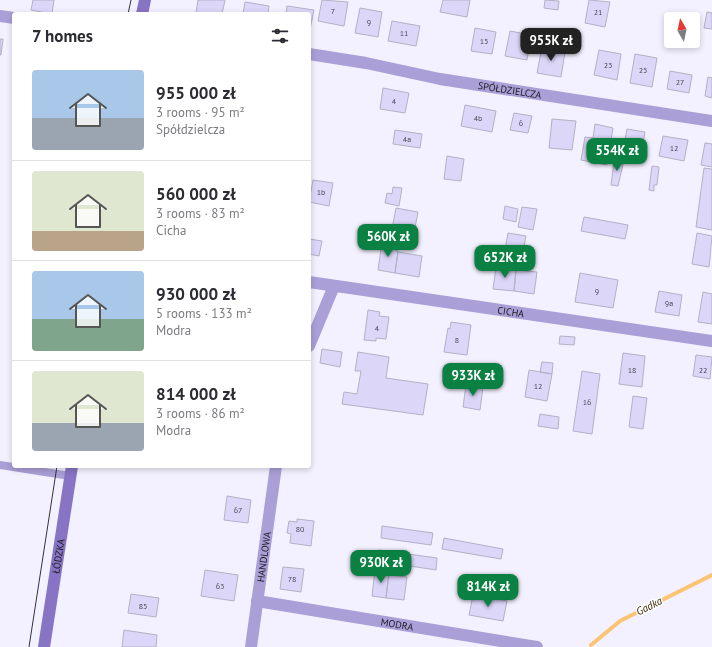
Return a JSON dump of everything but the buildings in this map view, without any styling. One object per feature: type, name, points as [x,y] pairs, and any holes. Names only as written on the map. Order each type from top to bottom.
[{"type":"main road","points":[[142,12],[145,0]]},
{"type":"main road","name":"ŁÓDZKA","points":[[44,647],[71,471]]},
{"type":"street","points":[[0,16],[12,18]]},
{"type":"street","name":"SPÓŁDZIELCZA","points":[[311,54],[366,63],[440,79],[712,121]]},
{"type":"street","name":"CICHA","points":[[311,282],[712,341]]},
{"type":"street","points":[[311,341],[334,286]]},
{"type":"street","name":"HANDLOWA","points":[[251,647],[276,468]]},
{"type":"street","name":"MODRA","points":[[257,601],[537,647]]},
{"type":"lane","points":[[0,465],[12,466]]},
{"type":"lane","points":[[36,468],[71,471]]},
{"type":"waterway","name":"Gadka","points":[[591,645],[620,621],[712,575]]},
{"type":"tram line","points":[[128,12],[131,0]]},
{"type":"tram line","points":[[29,647],[57,468]]}]
